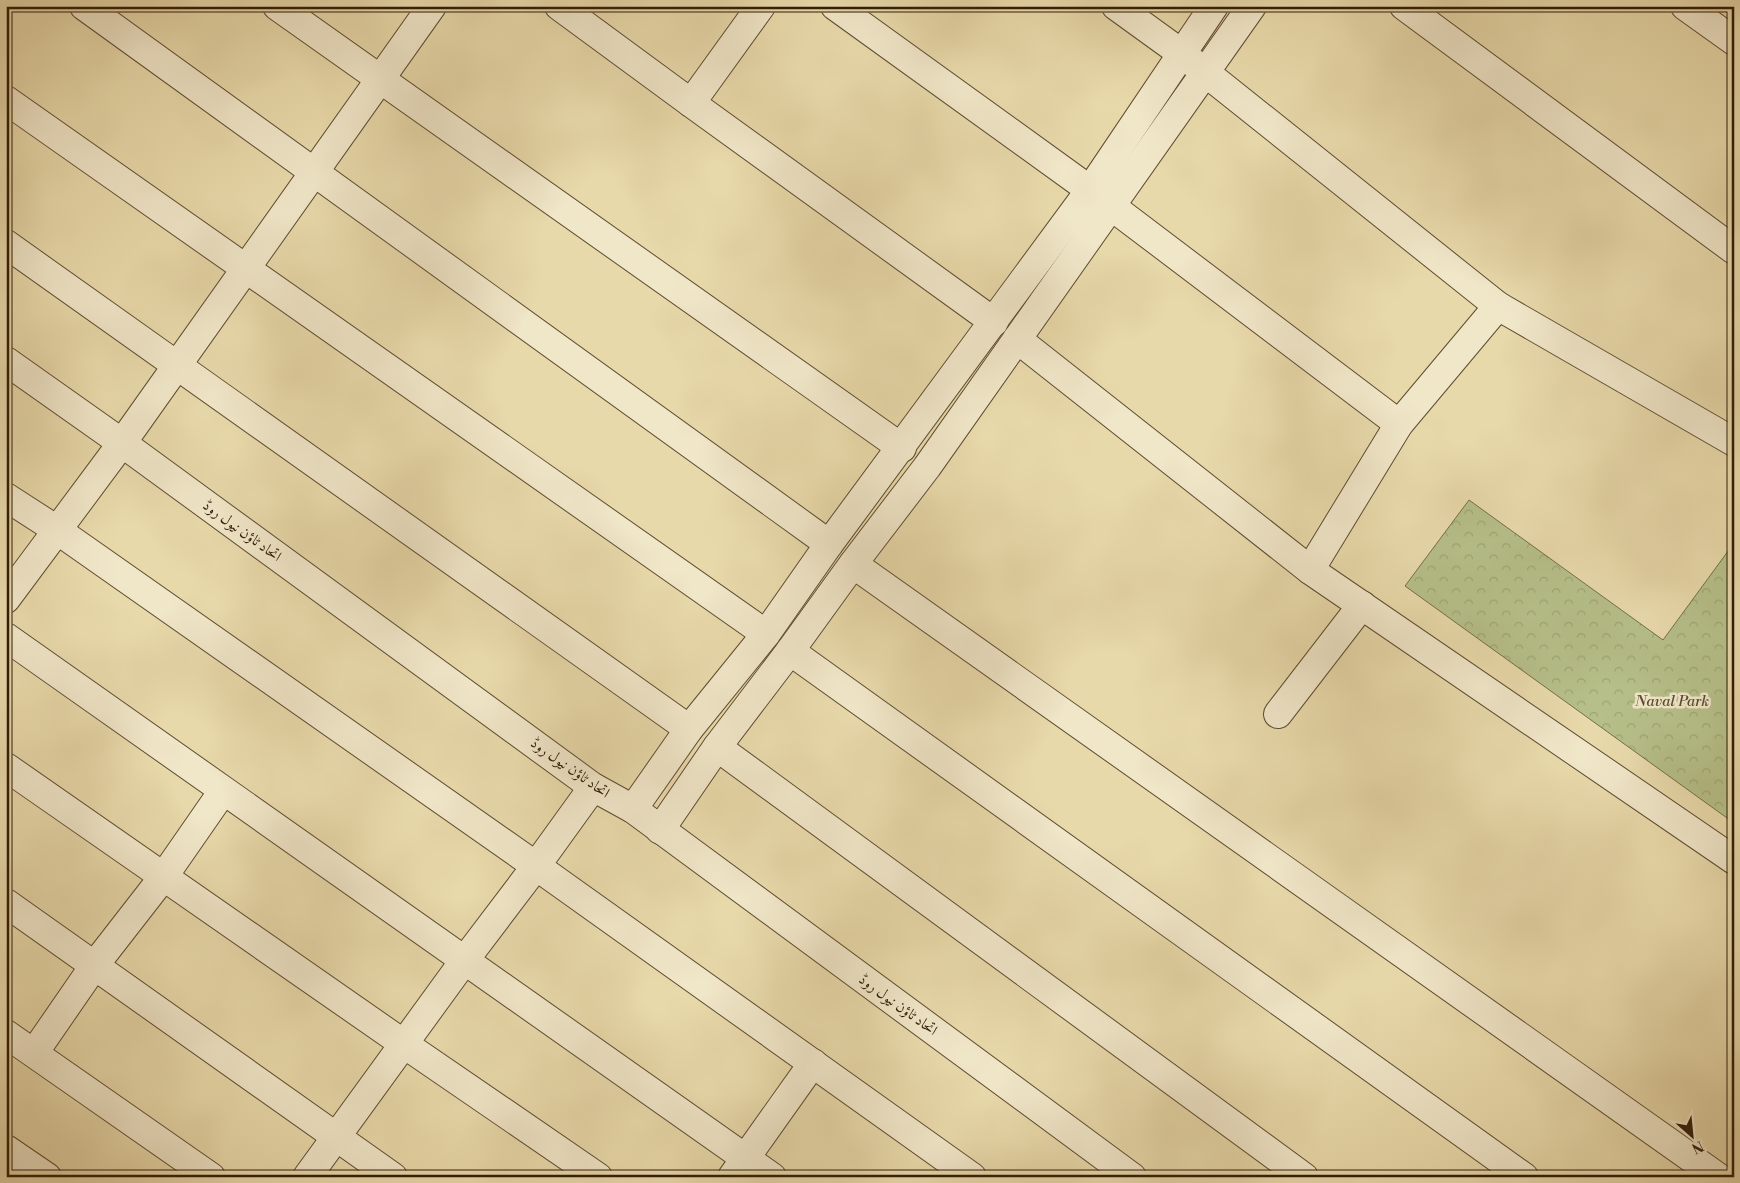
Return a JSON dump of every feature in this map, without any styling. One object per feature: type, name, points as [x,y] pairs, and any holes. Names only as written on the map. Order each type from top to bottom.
[{"type":"street","points":[[84,6],[829,544]]},
{"type":"street","points":[[277,6],[902,448]]},
{"type":"street","points":[[6,599],[122,443],[432,6]]},
{"type":"street","points":[[559,6],[691,104],[994,322]]},
{"type":"street","points":[[691,104],[761,6]]},
{"type":"street","points":[[835,6],[1090,190]]},
{"type":"street","points":[[1116,6],[1181,53],[1498,306],[1734,442]]},
{"type":"street","points":[[633,809],[689,729],[766,634],[829,544],[902,448],[1090,190],[1214,6]]},
{"type":"street","points":[[660,830],[717,747],[790,651],[852,564],[927,467],[1206,74],[1252,6]]},
{"type":"street","points":[[1404,6],[1734,250]]},
{"type":"street","points":[[1685,6],[1734,41]]},
{"type":"street","points":[[6,100],[766,634]]},
{"type":"street","points":[[1112,206],[1399,424]]},
{"type":"street","points":[[6,244],[689,729]]},
{"type":"street","points":[[1310,570],[1399,424],[1498,306]]},
{"type":"street","points":[[1018,339],[1310,570],[1734,860]]},
{"type":"street","name":"اتحاد ٹاؤن نیول روڈ","points":[[6,361],[122,443],[592,787],[633,809],[1132,1177]]},
{"type":"street","points":[[6,496],[536,866],[972,1177]]},
{"type":"street","points":[[852,564],[1718,1177]]},
{"type":"street","points":[[1278,714],[1362,605]]},
{"type":"street","points":[[6,637],[464,962],[738,1167],[772,1177]]},
{"type":"street","points":[[790,651],[1524,1177]]},
{"type":"street","points":[[717,747],[1304,1177]]},
{"type":"street","points":[[6,767],[598,1177]]},
{"type":"street","points":[[307,1177],[592,787]]},
{"type":"street","points":[[34,1053],[94,966],[164,876],[222,791]]},
{"type":"street","points":[[6,903],[393,1177]]},
{"type":"street","points":[[6,1034],[210,1177]]},
{"type":"street","points":[[738,1167],[813,1063]]},
{"type":"street","points":[[6,1149],[47,1177]]},
{"type":"green space","name":"Naval Park","points":[[1469,500],[1663,640],[1734,543],[1734,823],[1405,586]]}]
